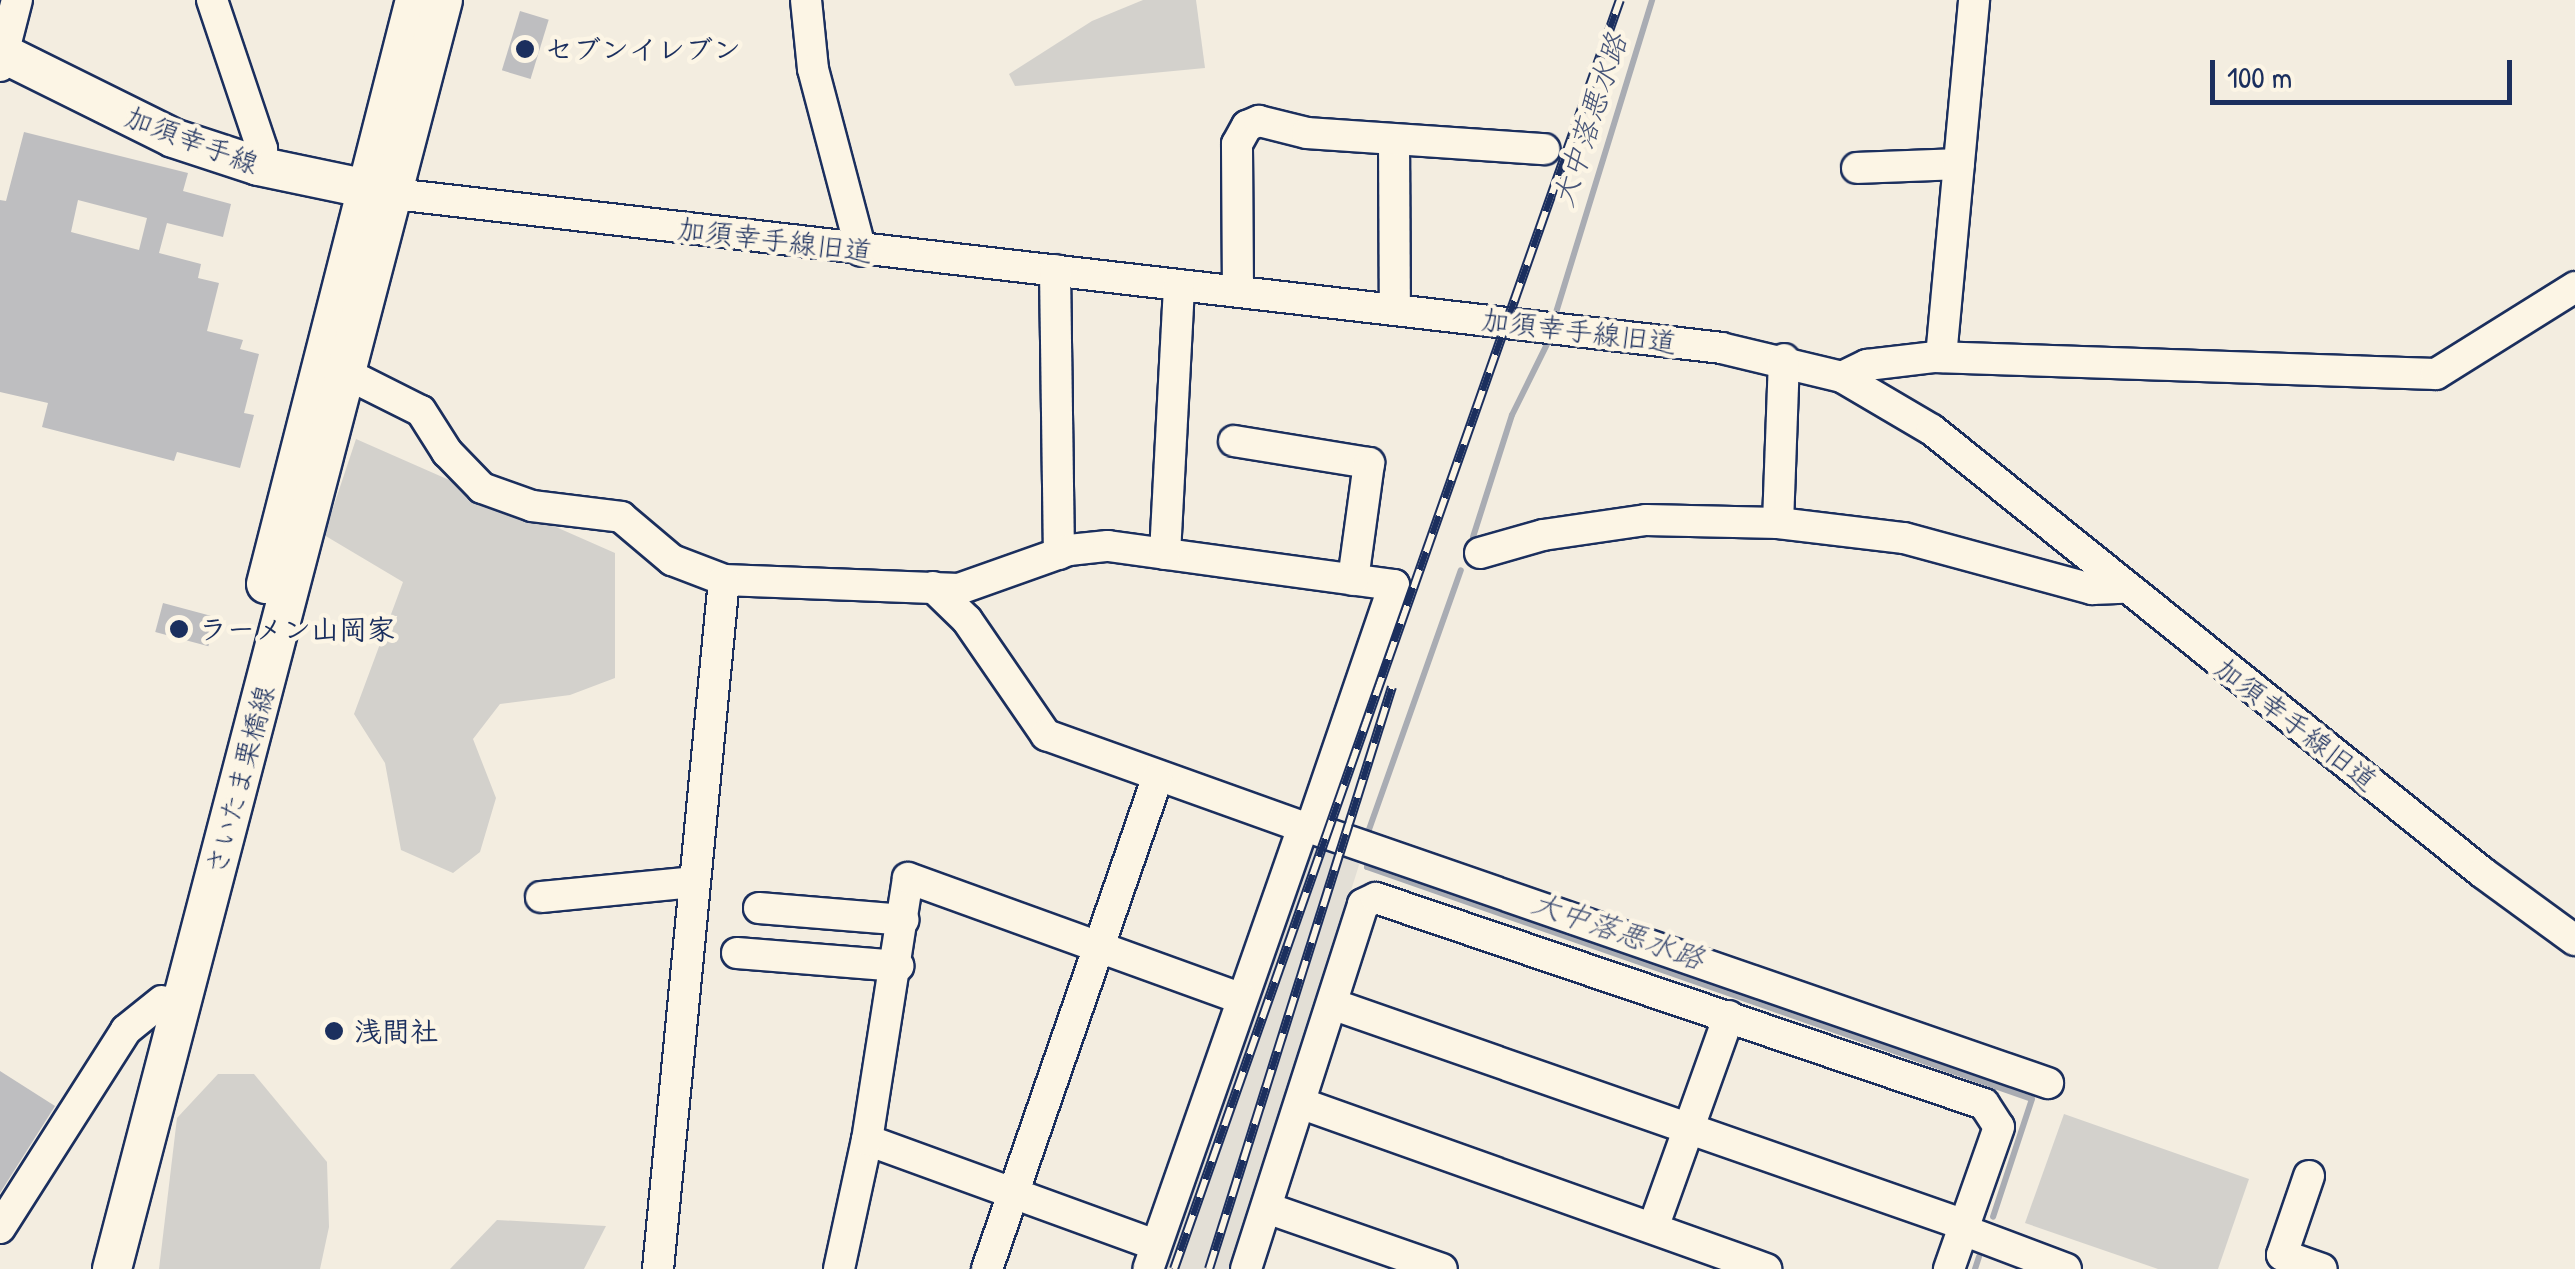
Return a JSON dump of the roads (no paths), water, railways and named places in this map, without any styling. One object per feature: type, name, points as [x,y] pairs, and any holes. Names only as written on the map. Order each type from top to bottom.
[{"type":"main road","name":"さいたま栗橋線","points":[[112,1269],[349,375],[415,0]]},
{"type":"main road","name":"さいたま栗橋線","points":[[89,1269],[380,192],[443,0]]},
{"type":"main road","name":"加須幸手線","points":[[1,57],[174,138],[258,166],[380,192]]},
{"type":"street","points":[[1,57],[17,0]]},
{"type":"street","points":[[212,0],[262,149],[258,166]]},
{"type":"street","points":[[806,0],[814,69],[861,251]]},
{"type":"street","points":[[1941,357],[1974,0]]},
{"type":"street","points":[[1238,291],[1236,144],[1248,126],[1259,121],[1307,133],[1544,149]]},
{"type":"street","points":[[1394,140],[1395,310]]},
{"type":"street","points":[[1857,168],[1959,164]]},
{"type":"street","name":"加須幸手線旧道","points":[[380,192],[861,251],[1553,328],[1784,359],[1842,378],[1932,430],[2124,588],[2575,940]]},
{"type":"street","points":[[1055,270],[1059,554]]},
{"type":"street","points":[[1165,554],[1178,285]]},
{"type":"street","points":[[1842,378],[1867,365],[1941,357],[2436,374],[2575,287]]},
{"type":"street","points":[[1778,523],[1784,359]]},
{"type":"street","points":[[349,375],[421,410],[447,452],[482,488],[532,506],[621,516],[672,560],[724,580],[932,588],[992,580],[1059,554],[1108,546],[1394,585],[1152,1257],[1013,1194],[867,1140]]},
{"type":"street","points":[[1234,442],[1369,464],[1353,580]]},
{"type":"street","points":[[1480,552],[1543,535],[1646,520],[1778,523],[1904,538],[2092,590],[2124,588]]},
{"type":"street","points":[[658,1269],[724,580]]},
{"type":"street","points":[[932,588],[967,620],[1046,736],[1157,780],[2048,1083]]},
{"type":"street","points":[[987,1269],[1157,780]]},
{"type":"street","points":[[839,1269],[898,966],[908,878],[1242,999]]},
{"type":"street","points":[[540,897],[693,882]]},
{"type":"street","points":[[1246,1269],[1363,904],[1376,898],[1984,1104],[1999,1126],[1949,1269]]},
{"type":"street","points":[[758,908],[904,920]]},
{"type":"street","points":[[737,953],[898,966]]},
{"type":"street","points":[[0,1228],[126,1030],[162,1001]]},
{"type":"street","points":[[1332,1004],[1688,1127],[1964,1227],[2066,1269]]},
{"type":"street","points":[[1652,1228],[1729,1016]]},
{"type":"street","points":[[1300,1103],[1766,1269]]},
{"type":"street","points":[[2309,1176],[2282,1255],[2322,1269]]},
{"type":"street","points":[[1267,1208],[1442,1269]]},
{"type":"waterway","name":"大中落悪水路","points":[[1554,319],[1652,0]]},
{"type":"waterway","name":"大中落悪水路","points":[[1473,537],[1512,415],[1551,336]]},
{"type":"waterway","name":"大中落悪水路","points":[[1366,838],[1461,570]]},
{"type":"waterway","name":"大中落悪水路","points":[[1367,855],[1367,867],[2032,1099],[1993,1217]]},
{"type":"waterway","name":"大中落悪水路","points":[[1975,1269],[1979,1257]]},
{"type":"railway","points":[[1174,1269],[1620,0]]},
{"type":"railway","points":[[1209,1269],[1392,687]]},
{"type":"place","name":"セブンイレブン","points":[[525,49]]},
{"type":"place","name":"ラーメン山岡家","points":[[179,629]]},
{"type":"place","name":"浅間社","points":[[334,1031]]}]
